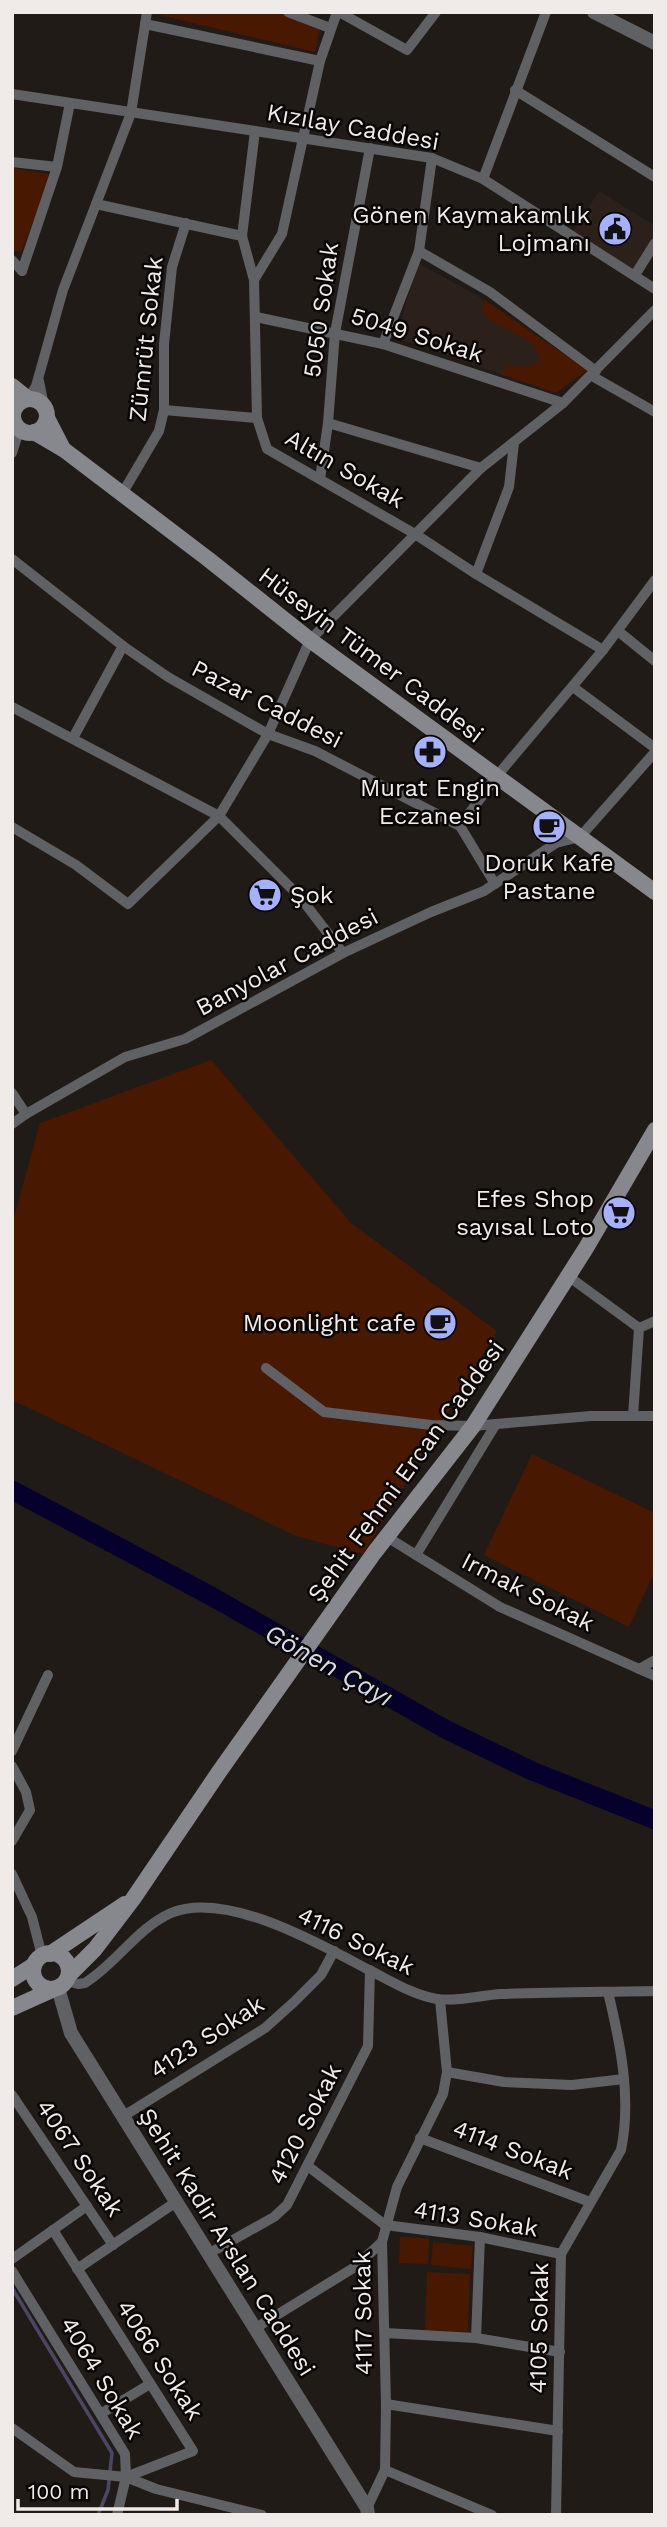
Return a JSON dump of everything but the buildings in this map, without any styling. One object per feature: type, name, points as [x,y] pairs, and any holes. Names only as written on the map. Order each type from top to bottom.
[{"type":"main road","points":[[12,386],[28,399],[37,400],[45,412],[42,428],[22,423],[16,405],[28,399]]},
{"type":"main road","name":"Hüseyin Tümer Caddesi","points":[[45,412],[50,428],[63,449]]},
{"type":"main road","name":"Hüseyin Tümer Caddesi","points":[[22,423],[63,449],[310,640],[655,892]]},
{"type":"main road","name":"Şehit Fehmi Ercan Caddesi","points":[[62,1983],[95,1949],[133,1899],[374,1553],[472,1426],[568,1276],[655,1130]]},
{"type":"main road","name":"Şehit Fehmi Ercan Caddesi","points":[[12,1979],[133,1899]]},
{"type":"main road","points":[[12,2008],[62,1983],[68,1963],[64,1958],[59,1955],[42,1958],[33,1971],[37,1982],[46,1989],[62,1983]]},
{"type":"street","points":[[288,12],[330,29]]},
{"type":"street","points":[[254,280],[282,234],[320,61],[338,12],[407,50],[436,12]]},
{"type":"street","points":[[483,179],[546,12]]},
{"type":"street","points":[[594,12],[655,43]]},
{"type":"street","points":[[28,399],[36,386],[63,290],[131,113],[146,18],[320,61]]},
{"type":"street","points":[[515,90],[655,177]]},
{"type":"street","name":"Kızılay Caddesi","points":[[12,94],[432,158],[483,179],[655,289]]},
{"type":"street","points":[[12,260],[22,271],[57,167],[69,103]]},
{"type":"street","name":"Altın Sokak","points":[[255,131],[242,236],[254,280],[257,418],[267,449],[415,534],[603,650]]},
{"type":"street","name":"5050 Sokak","points":[[320,479],[328,423],[335,333],[370,148]]},
{"type":"street","points":[[383,344],[419,251],[432,158]]},
{"type":"street","points":[[12,162],[57,167]]},
{"type":"street","points":[[96,204],[242,236]]},
{"type":"street","name":"Zümrüt Sokak","points":[[122,494],[159,431],[164,411],[163,344],[172,267],[186,223]]},
{"type":"street","points":[[635,275],[655,243]]},
{"type":"street","points":[[419,251],[490,292],[594,374],[655,412]]},
{"type":"street","points":[[12,827],[76,864],[128,904],[219,816],[268,734],[310,640],[481,468],[563,403],[655,310]]},
{"type":"street","name":"5049 Sokak","points":[[256,317],[383,344],[563,403]]},
{"type":"street","points":[[38,375],[45,412]]},
{"type":"street","points":[[164,411],[257,418]]},
{"type":"street","points":[[13,450],[22,423]]},
{"type":"street","points":[[328,423],[481,468]]},
{"type":"street","points":[[476,574],[509,486],[514,443]]},
{"type":"street","name":"Pazar Caddesi","points":[[12,559],[123,646],[168,677],[268,734],[315,751],[460,826]]},
{"type":"street","points":[[495,884],[460,826],[496,777],[603,650],[655,580]]},
{"type":"street","points":[[618,631],[655,661]]},
{"type":"street","points":[[73,738],[123,646]]},
{"type":"street","points":[[573,687],[655,750],[580,837]]},
{"type":"street","points":[[12,707],[219,816],[300,897],[344,953]]},
{"type":"street","points":[[642,768],[655,773]]},
{"type":"street","name":"Banyolar Caddesi","points":[[12,1124],[125,1057],[185,1039],[344,953],[495,884],[555,843],[580,837]]},
{"type":"street","points":[[12,1093],[26,1114]]},
{"type":"street","points":[[568,1276],[639,1328]]},
{"type":"street","points":[[639,1328],[655,1321]]},
{"type":"street","points":[[633,1416],[639,1328]]},
{"type":"street","points":[[266,1368],[324,1412],[431,1425],[472,1426],[591,1416],[655,1416]]},
{"type":"street","points":[[416,1555],[496,1424]]},
{"type":"street","name":"Irmak Sokak","points":[[387,1537],[500,1607],[655,1676]]},
{"type":"street","points":[[639,1669],[655,1660]]},
{"type":"street","points":[[12,1751],[48,1675]]},
{"type":"street","points":[[12,1766],[26,1792],[30,1810],[12,1841]]},
{"type":"street","points":[[12,1874],[32,1917],[42,1958]]},
{"type":"street","name":"4116 Sokak","points":[[62,1983],[85,1983],[138,1936],[168,1914],[205,1906],[246,1914],[334,1951],[421,1995],[440,2000],[499,1994],[655,1991]]},
{"type":"street","name":"4123 Sokak","points":[[122,2117],[265,2028],[321,1975],[334,1951]]},
{"type":"street","name":"4120 Sokak","points":[[208,2254],[274,2217],[287,2205],[309,2167],[368,2046],[370,1970]]},
{"type":"street","name":"Şehit Kadir Arslan Caddesi","points":[[62,1983],[71,2033],[367,2512]]},
{"type":"street","name":"4105 Sokak","points":[[556,2515],[561,2254],[621,2150],[625,2132],[620,2040],[608,1992]]},
{"type":"street","name":"4117 Sokak","points":[[367,2512],[385,2470],[382,2242],[397,2186],[443,2094],[447,2072],[440,2000]]},
{"type":"street","points":[[447,2072],[504,2082],[538,2084],[572,2085],[624,2079]]},
{"type":"street","name":"4067 Sokak","points":[[12,2095],[113,2245]]},
{"type":"street","name":"4114 Sokak","points":[[421,2138],[590,2202]]},
{"type":"street","points":[[309,2167],[385,2225]]},
{"type":"street","points":[[78,2269],[176,2202]]},
{"type":"street","points":[[12,2259],[87,2206]]},
{"type":"street","name":"4113 Sokak","points":[[385,2225],[480,2237],[561,2254]]},
{"type":"street","name":"4066 Sokak","points":[[53,2230],[193,2451],[115,2476]]},
{"type":"street","points":[[477,2339],[480,2237]]},
{"type":"street","points":[[254,2329],[355,2267],[382,2242]]},
{"type":"street","name":"4064 Sokak","points":[[12,2271],[125,2454],[115,2476],[117,2515]]},
{"type":"street","points":[[385,2333],[477,2339],[560,2352]]},
{"type":"street","points":[[102,2413],[150,2384]]},
{"type":"street","points":[[386,2404],[558,2431]]},
{"type":"street","points":[[12,2428],[74,2472],[115,2476],[262,2515]]},
{"type":"street","points":[[385,2470],[492,2515]]},
{"type":"shaded area","points":[[161,12],[277,12],[320,29],[315,52],[160,15]]},
{"type":"shaded area","points":[[12,168],[49,174],[21,252],[12,251]]},
{"type":"shaded area","name":"Gönen Kaymakamlık Lojmanı","points":[[599,191],[655,226],[655,238],[634,271],[573,232]]},
{"type":"shaded area","points":[[418,263],[485,300],[587,370],[556,393],[396,338]]},
{"type":"shaded area","points":[[485,300],[587,370],[556,393],[500,374],[508,365],[530,367],[540,361],[537,351],[530,344],[487,318],[482,310]]},
{"type":"shaded area","points":[[211,1060],[351,1223],[497,1331],[363,1554],[296,1536],[12,1400],[12,1224],[40,1123]]},
{"type":"shaded area","points":[[532,1454],[655,1513],[655,1571],[629,1627],[484,1555]]},
{"type":"shaded area","points":[[400,2237],[429,2238],[428,2264],[399,2263]]},
{"type":"shaded area","points":[[433,2242],[473,2246],[471,2269],[431,2265]]},
{"type":"shaded area","points":[[427,2272],[470,2274],[468,2332],[425,2330]]},
{"type":"waterway","name":"Gönen Çayı","points":[[12,1490],[211,1596],[445,1729],[532,1771],[655,1820]]},
{"type":"waterway","points":[[12,2288],[112,2453],[108,2490],[98,2515]]},
{"type":"place","name":"Gönen Kaymakamlık Lojmanı","points":[[615,229]]},
{"type":"place","name":"Murat Engin Eczanesi","points":[[430,752]]},
{"type":"place","name":"Doruk Kafe Pastane","points":[[549,827]]},
{"type":"place","name":"Şok","points":[[265,895]]},
{"type":"place","name":"Efes Shop sayısal Loto","points":[[619,1213]]},
{"type":"place","name":"Moonlight cafe","points":[[440,1323]]}]
